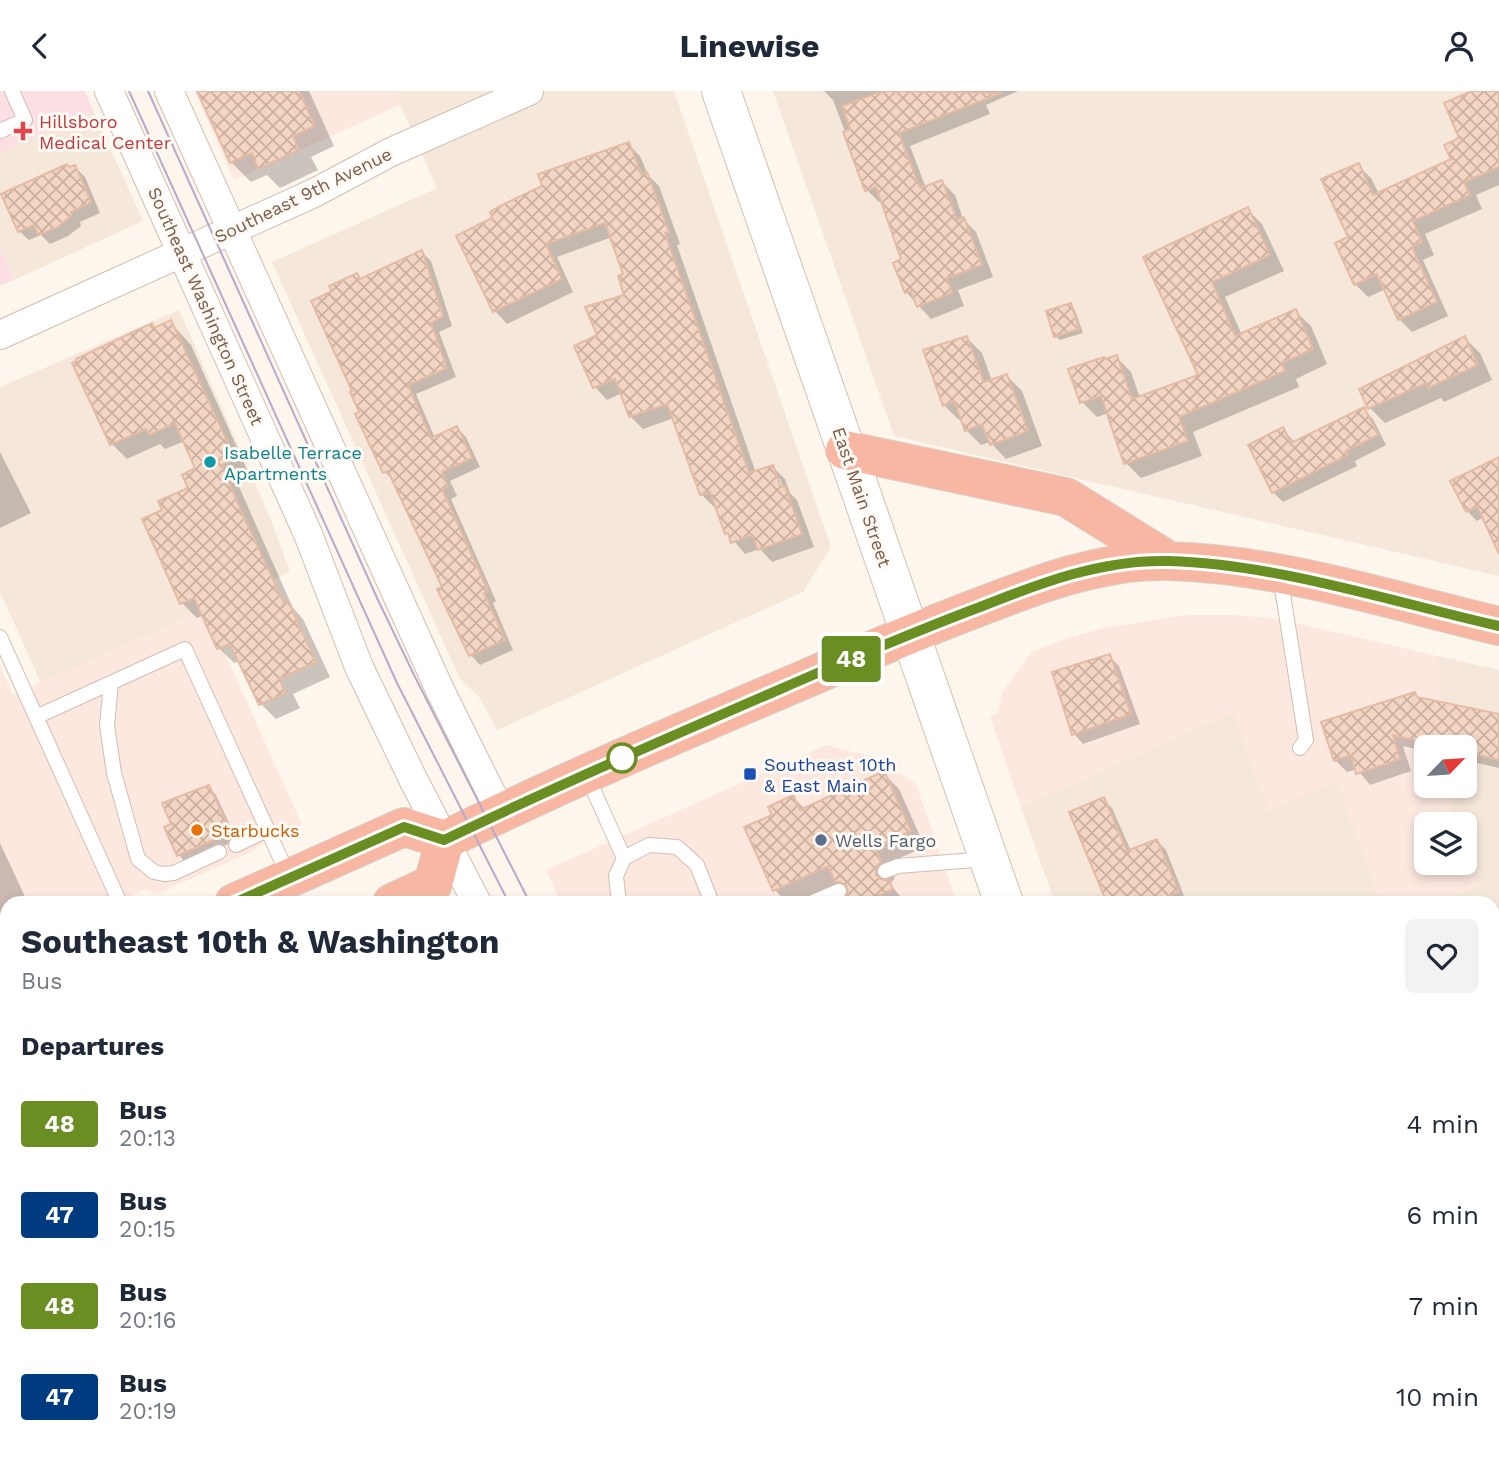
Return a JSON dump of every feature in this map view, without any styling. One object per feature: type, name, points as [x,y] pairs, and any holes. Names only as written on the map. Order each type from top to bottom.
[{"type":"highway","points":[[845,450],[1066,497],[1168,561]]},
{"type":"highway","points":[[250,896],[404,827],[444,840],[586,774],[910,634],[1055,579],[1132,562],[1168,561],[1280,574],[1499,627]]},
{"type":"highway","points":[[407,896],[433,884],[444,840]]},
{"type":"street","name":"Southeast Washington Street","points":[[109,91],[308,534],[359,667],[473,896]]},
{"type":"street","points":[[169,91],[440,690],[501,813]]},
{"type":"street","name":"Southeast 9th Avenue","points":[[0,335],[314,193],[391,152],[529,91]]},
{"type":"street","name":"East Main Street","points":[[721,91],[1001,896]]},
{"type":"lane","points":[[0,131],[25,120],[12,91]]},
{"type":"lane","points":[[1280,574],[1306,740],[1300,748]]},
{"type":"lane","points":[[0,637],[117,896]]},
{"type":"lane","points":[[36,717],[185,649],[290,878]]},
{"type":"lane","points":[[111,683],[107,725],[114,773],[138,859],[153,872],[164,874],[174,873],[219,852]]},
{"type":"lane","points":[[586,774],[624,858]]},
{"type":"lane","points":[[236,845],[267,830]]},
{"type":"lane","points":[[618,896],[616,876],[624,858],[649,845],[677,847],[697,865],[709,896]]},
{"type":"lane","points":[[885,871],[898,866],[988,859]]},
{"type":"lane","points":[[827,896],[839,891]]},
{"type":"shaded area","name":"Hillsboro Medical Center","points":[[0,91],[85,91],[93,110],[0,153]]},
{"type":"shaded area","points":[[194,91],[394,91],[400,105],[234,180]]},
{"type":"shaded area","points":[[394,91],[674,91],[831,547],[803,592],[497,730],[479,697],[460,679],[272,262],[437,188]]},
{"type":"shaded area","points":[[773,91],[1499,91],[1499,576],[894,436]]},
{"type":"shaded area","points":[[93,110],[143,221],[14,280],[0,248],[0,153]]},
{"type":"shaded area","points":[[0,248],[14,280],[0,286]]},
{"type":"shaded area","name":"Isabelle Terrace Apartments","points":[[179,310],[271,520],[290,572],[41,683],[0,592],[0,387]]},
{"type":"shaded area","points":[[205,609],[302,825],[264,842],[251,852],[157,894],[146,889],[130,896],[0,896],[0,666],[13,695]]},
{"type":"shaded area","points":[[1186,615],[1236,615],[1278,619],[1438,656],[1440,735],[1414,735],[1414,798],[1448,798],[1453,812],[1414,812],[1414,875],[1476,875],[1479,885],[1454,896],[1378,896],[1337,781],[1268,812],[1233,712],[1021,807],[990,716],[998,713],[1003,691],[1032,652],[1103,628]]},
{"type":"shaded area","points":[[1438,656],[1499,670],[1499,896],[1453,896],[1478,884],[1475,875],[1477,812],[1453,812],[1448,798],[1477,798],[1477,735],[1440,735]]},
{"type":"shaded area","points":[[1233,712],[1337,780],[1378,896],[1053,896],[1021,807]]},
{"type":"shaded area","points":[[826,745],[877,758],[916,784],[955,896],[558,896],[546,870]]},
{"type":"building","points":[[197,91],[299,91],[315,126],[293,136],[299,150],[258,169],[252,153],[230,163]]},
{"type":"building","points":[[883,91],[1001,93],[899,133],[920,188],[942,180],[957,220],[964,217],[982,265],[947,278],[952,293],[917,307],[911,291],[905,293],[893,263],[901,259],[876,187],[865,191],[843,132],[850,129],[842,106]]},
{"type":"building","points":[[1472,91],[1499,91],[1499,167],[1464,182],[1470,195],[1413,221],[1422,242],[1412,247],[1437,302],[1398,320],[1377,274],[1354,285],[1335,243],[1348,237],[1321,179],[1359,163],[1373,195],[1451,159],[1444,145],[1459,138],[1444,103]]},
{"type":"building","points":[[629,142],[641,174],[647,172],[669,232],[665,233],[749,473],[773,465],[781,487],[785,486],[802,534],[758,550],[752,535],[731,543],[728,533],[725,534],[710,492],[700,495],[667,404],[629,417],[615,379],[593,388],[574,346],[597,335],[585,307],[624,295],[618,276],[623,274],[605,223],[546,244],[562,279],[493,312],[456,236],[492,218],[490,212],[500,206],[542,186],[538,174]]},
{"type":"building","points":[[67,164],[69,167],[75,165],[91,202],[71,212],[72,215],[58,227],[38,235],[34,225],[18,232],[1,194]]},
{"type":"building","points":[[1248,207],[1270,255],[1212,282],[1235,336],[1296,309],[1313,349],[1282,363],[1285,371],[1179,417],[1188,441],[1124,464],[1101,396],[1080,403],[1068,369],[1117,355],[1132,399],[1198,375],[1143,257]]},
{"type":"building","points":[[422,250],[443,316],[431,323],[447,368],[408,385],[431,438],[457,426],[472,458],[442,472],[448,487],[442,489],[488,591],[484,593],[505,640],[469,656],[437,589],[442,587],[388,471],[383,473],[355,414],[359,412],[350,392],[352,391],[311,301],[332,291],[329,286],[357,273],[360,279]]},
{"type":"building","points":[[1071,303],[1079,329],[1054,337],[1046,311]]},
{"type":"building","name":"Isabelle Terrace Apartments","points":[[171,320],[235,458],[222,465],[241,511],[284,603],[288,601],[316,662],[279,679],[286,693],[259,705],[230,644],[217,649],[194,598],[180,604],[142,519],[162,510],[158,501],[188,488],[182,475],[195,468],[175,423],[149,435],[146,429],[110,445],[72,363],[152,323],[154,328]]},
{"type":"building","points":[[967,336],[984,382],[1007,374],[1028,431],[990,445],[982,424],[965,431],[954,401],[943,406],[923,350]]},
{"type":"building","points":[[1465,336],[1478,365],[1428,388],[1426,383],[1368,409],[1359,389]]},
{"type":"building","points":[[1364,407],[1378,435],[1346,451],[1348,455],[1272,493],[1248,445],[1283,427],[1291,443]]},
{"type":"building","points":[[1499,457],[1499,554],[1477,506],[1466,512],[1450,481]]},
{"type":"building","points":[[1110,654],[1131,714],[1072,735],[1052,672]]},
{"type":"building","points":[[1415,692],[1417,697],[1499,714],[1499,760],[1477,755],[1477,735],[1414,735],[1414,740],[1393,735],[1400,759],[1356,774],[1351,755],[1334,761],[1321,722]]},
{"type":"building","name":"Wells Fargo","points":[[884,771],[911,831],[875,848],[881,862],[876,869],[876,875],[883,880],[889,880],[893,889],[878,896],[846,896],[847,887],[841,882],[835,882],[828,866],[773,891],[744,827],[772,815],[768,807],[793,795],[800,810]]},
{"type":"building","name":"Starbucks","points":[[209,785],[231,832],[177,856],[164,827],[171,824],[162,803]]},
{"type":"building","points":[[1104,797],[1127,851],[1157,839],[1179,892],[1169,896],[1104,896],[1069,812]]},
{"type":"tram line","points":[[129,91],[397,683],[505,896]]},
{"type":"tram line","points":[[148,91],[378,600],[526,896]]},
{"type":"bus line","name":"48","points":[[250,896],[404,827],[444,840],[531,798],[910,634],[1022,590],[1096,568],[1132,562],[1168,561],[1231,566],[1280,574],[1499,626]]},
{"type":"place","name":"Hillsboro Medical Center","points":[[23,131]]},
{"type":"place","name":"Isabelle Terrace Apartments","points":[[210,462]]},
{"type":"place","name":"Southeast 10th & East Main","points":[[750,774]]},
{"type":"place","name":"Starbucks","points":[[197,830]]},
{"type":"place","name":"Wells Fargo","points":[[821,840]]}]
